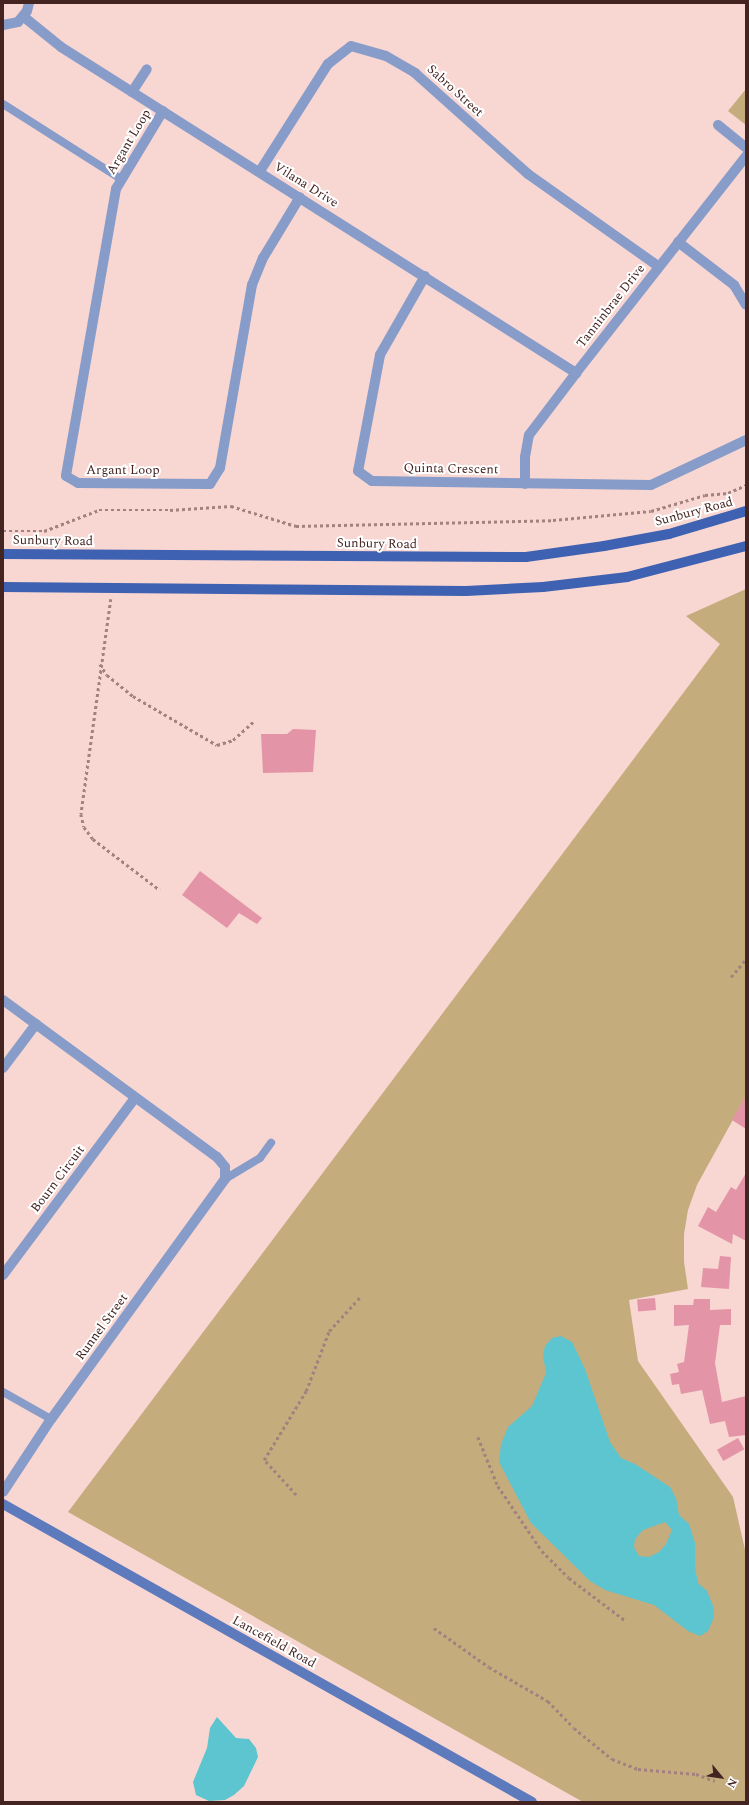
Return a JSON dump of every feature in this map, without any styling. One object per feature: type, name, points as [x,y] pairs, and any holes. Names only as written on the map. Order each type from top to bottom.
[{"type":"main road","name":"Sunbury Road","points":[[3,554],[526,557],[604,546],[669,534],[746,511]]},
{"type":"main road","points":[[3,587],[466,591],[543,587],[627,577],[746,546]]},
{"type":"main road","name":"Lancefield Road","points":[[3,1504],[532,1802]]},
{"type":"street","points":[[3,25],[12,24],[24,17],[29,3]]},
{"type":"street","name":"Vilana Drive","points":[[24,17],[61,47],[260,171],[576,373]]},
{"type":"street","name":"Sabro Street","points":[[260,171],[328,64],[351,46],[386,56],[415,73],[528,174],[658,266]]},
{"type":"street","points":[[132,92],[147,69]]},
{"type":"street","name":"Argant Loop","points":[[163,111],[116,189],[66,476],[78,482],[210,484],[220,468],[252,285],[263,258],[300,197]]},
{"type":"street","points":[[718,125],[746,148]]},
{"type":"street","name":"Tanninbrae Drive","points":[[525,484],[525,457],[529,435],[658,266],[746,156]]},
{"type":"street","points":[[678,242],[734,285],[746,305]]},
{"type":"street","name":"Quinta Crescent","points":[[425,276],[380,355],[358,471],[372,481],[525,484],[651,484],[746,440]]},
{"type":"street","points":[[3,1000],[134,1098],[217,1157],[225,1167],[225,1179]]},
{"type":"street","points":[[3,1068],[36,1024]]},
{"type":"street","name":"Bourn Circuit","points":[[3,1275],[134,1098]]},
{"type":"street","name":"Runnel Street","points":[[3,1492],[51,1419],[225,1179]]},
{"type":"lane","points":[[3,104],[121,180]]},
{"type":"lane","name":"Runnel Street","points":[[225,1179],[260,1158],[271,1143]]},
{"type":"lane","points":[[3,1392],[51,1419]]},
{"type":"path","points":[[3,531],[44,531],[99,510],[170,510],[231,506],[296,526],[553,520],[651,511],[705,495],[728,493],[746,484]]},
{"type":"path","points":[[112,588],[100,663],[81,814],[84,827],[93,839],[160,890]]},
{"type":"path","points":[[100,663],[107,675],[133,696],[217,745],[233,740],[253,722]]},
{"type":"path","points":[[731,977],[746,959]]},
{"type":"path","points":[[296,1495],[264,1460],[306,1391],[329,1331],[361,1296]]},
{"type":"path","points":[[478,1438],[498,1486],[542,1551],[574,1582],[626,1621]]},
{"type":"path","points":[[434,1628],[489,1667],[548,1701],[574,1728],[612,1759],[638,1769],[696,1774],[715,1781]]},
{"type":"shaded area","points":[[746,89],[746,125],[728,111]]},
{"type":"shaded area","points":[[746,589],[746,1096],[697,1185],[688,1210],[684,1234],[684,1262],[688,1289],[629,1300],[638,1361],[733,1497],[746,1554],[746,1802],[583,1802],[68,1512],[720,644],[686,616]]},
{"type":"water","points":[[561,1336],[572,1342],[585,1369],[610,1442],[621,1458],[635,1464],[670,1487],[676,1498],[679,1515],[689,1524],[695,1543],[695,1567],[698,1583],[707,1591],[713,1606],[714,1617],[708,1631],[700,1636],[688,1631],[654,1605],[605,1590],[590,1581],[531,1523],[499,1462],[501,1444],[508,1427],[532,1406],[546,1373],[543,1355],[545,1346],[552,1338]],"holes":[[[665,1522],[672,1530],[666,1544],[659,1552],[649,1557],[639,1556],[634,1547],[635,1539],[643,1530]]]},
{"type":"water","points":[[217,1717],[236,1738],[249,1739],[256,1748],[258,1757],[244,1786],[234,1795],[225,1800],[209,1801],[196,1795],[193,1782],[207,1748],[210,1728]]},
{"type":"building","points":[[293,729],[316,730],[313,772],[263,773],[261,734],[287,734]]},
{"type":"building","points":[[200,871],[262,918],[257,924],[239,913],[227,928],[182,895]]},
{"type":"building","points":[[746,1096],[746,1129],[732,1120]]},
{"type":"building","points":[[746,1173],[746,1241],[733,1234],[732,1244],[698,1226],[708,1207],[716,1212],[731,1187],[736,1190]]},
{"type":"building","points":[[720,1256],[731,1257],[729,1289],[701,1287],[703,1268],[718,1269]]},
{"type":"building","points":[[655,1298],[656,1310],[638,1312],[637,1300]]},
{"type":"building","points":[[694,1299],[710,1299],[710,1310],[731,1309],[731,1325],[720,1325],[715,1363],[722,1402],[746,1396],[746,1435],[729,1437],[725,1421],[710,1424],[702,1390],[681,1394],[679,1384],[672,1385],[670,1374],[679,1372],[677,1364],[684,1362],[689,1325],[674,1326],[674,1305],[693,1305]]},
{"type":"building","points":[[738,1438],[744,1449],[723,1461],[717,1450]]}]
